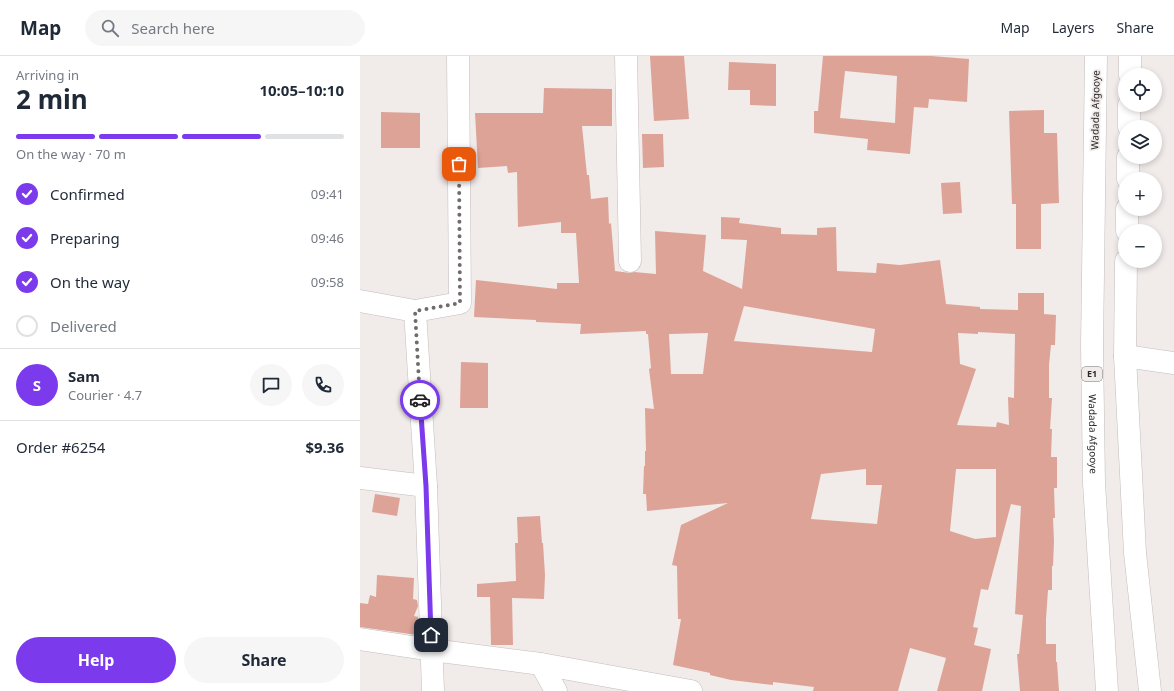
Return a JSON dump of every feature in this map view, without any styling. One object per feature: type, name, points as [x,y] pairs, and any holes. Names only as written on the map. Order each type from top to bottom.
[{"type":"main road","points":[[360,301],[415,311],[460,303],[458,56]]},
{"type":"main road","points":[[626,56],[630,261]]},
{"type":"main road","name":"Wadada Afgooye","points":[[1096,56],[1092,346],[1094,483],[1107,691]]},
{"type":"main road","points":[[1130,56],[1130,68]]},
{"type":"main road","points":[[1126,268],[1124,356],[1135,553],[1150,691]]},
{"type":"main road","points":[[415,311],[426,486],[433,691]]},
{"type":"main road","points":[[1124,356],[1174,363]]},
{"type":"main road","points":[[360,478],[426,486]]},
{"type":"main road","points":[[360,639],[541,664],[691,691]]},
{"type":"main road","points":[[541,664],[556,691]]},
{"type":"building","points":[[650,56],[684,56],[689,119],[654,121]]},
{"type":"building","points":[[823,56],[931,56],[969,59],[967,102],[929,99],[928,108],[914,107],[910,154],[867,150],[868,139],[814,133],[814,111],[818,111]],"holes":[[[845,71],[897,76],[895,123],[840,118]]]},
{"type":"building","points":[[729,62],[776,64],[776,106],[750,105],[750,90],[728,90]]},
{"type":"building","points":[[544,88],[612,89],[612,126],[582,126],[591,199],[608,197],[609,224],[611,223],[615,271],[656,274],[655,231],[706,235],[703,271],[742,289],[747,240],[721,239],[721,217],[740,218],[739,223],[781,228],[781,234],[817,235],[817,228],[836,227],[837,271],[876,273],[877,263],[900,265],[940,260],[946,304],[980,307],[980,309],[1018,310],[1018,293],[1044,293],[1044,314],[1056,315],[1055,345],[1051,345],[1049,365],[1049,398],[1052,398],[1050,429],[1052,429],[1051,457],[1057,457],[1057,488],[1054,488],[1055,518],[1053,518],[1054,541],[1052,590],[1048,590],[1046,644],[1056,644],[1059,691],[1020,691],[1017,654],[1019,654],[1023,615],[1015,614],[1021,506],[1011,504],[988,590],[981,589],[973,627],[978,628],[974,645],[991,649],[982,691],[937,691],[946,658],[910,648],[898,691],[813,691],[814,687],[773,682],[773,685],[731,680],[710,675],[710,673],[673,665],[681,619],[678,619],[677,566],[672,565],[681,525],[728,503],[647,511],[646,494],[643,494],[646,451],[645,408],[654,409],[649,369],[651,368],[648,334],[646,334],[646,331],[580,334],[581,324],[474,317],[476,280],[557,289],[557,283],[579,283],[576,233],[561,233],[561,222],[518,227],[517,172],[508,173],[507,166],[478,168],[475,113],[543,113]],"holes":[[[744,306],[875,329],[872,352],[734,341]],[[978,332],[1015,334],[1014,398],[1008,397],[1009,425],[997,422],[996,427],[957,425],[976,369],[960,364],[958,333],[978,334]],[[708,333],[703,374],[671,374],[669,334]],[[866,469],[866,485],[882,485],[877,524],[811,519],[821,474]],[[956,469],[996,469],[996,537],[975,539],[950,531]]]},
{"type":"building","points":[[1044,110],[1044,133],[1057,133],[1059,203],[1041,204],[1041,249],[1016,249],[1016,204],[1012,204],[1009,111]]},
{"type":"building","points":[[381,112],[420,113],[420,148],[381,148]]},
{"type":"building","points":[[642,134],[663,134],[664,167],[643,168]]},
{"type":"building","points":[[960,182],[962,213],[943,214],[941,183]]},
{"type":"building","points":[[461,362],[488,363],[488,408],[460,408]]},
{"type":"building","points":[[375,494],[400,498],[397,516],[372,512]]},
{"type":"building","points":[[540,516],[545,575],[544,599],[512,598],[513,645],[491,645],[490,597],[477,597],[477,584],[516,581],[515,543],[518,543],[517,517]]},
{"type":"building","points":[[377,575],[414,578],[413,599],[417,600],[418,606],[414,616],[418,617],[417,635],[360,627],[360,603],[368,604],[370,595],[376,597]]},
{"type":"way so far","points":[[420,400],[415,311],[460,303],[459,164]]},
{"type":"route","points":[[420,400],[426,486],[431,635]]}]
